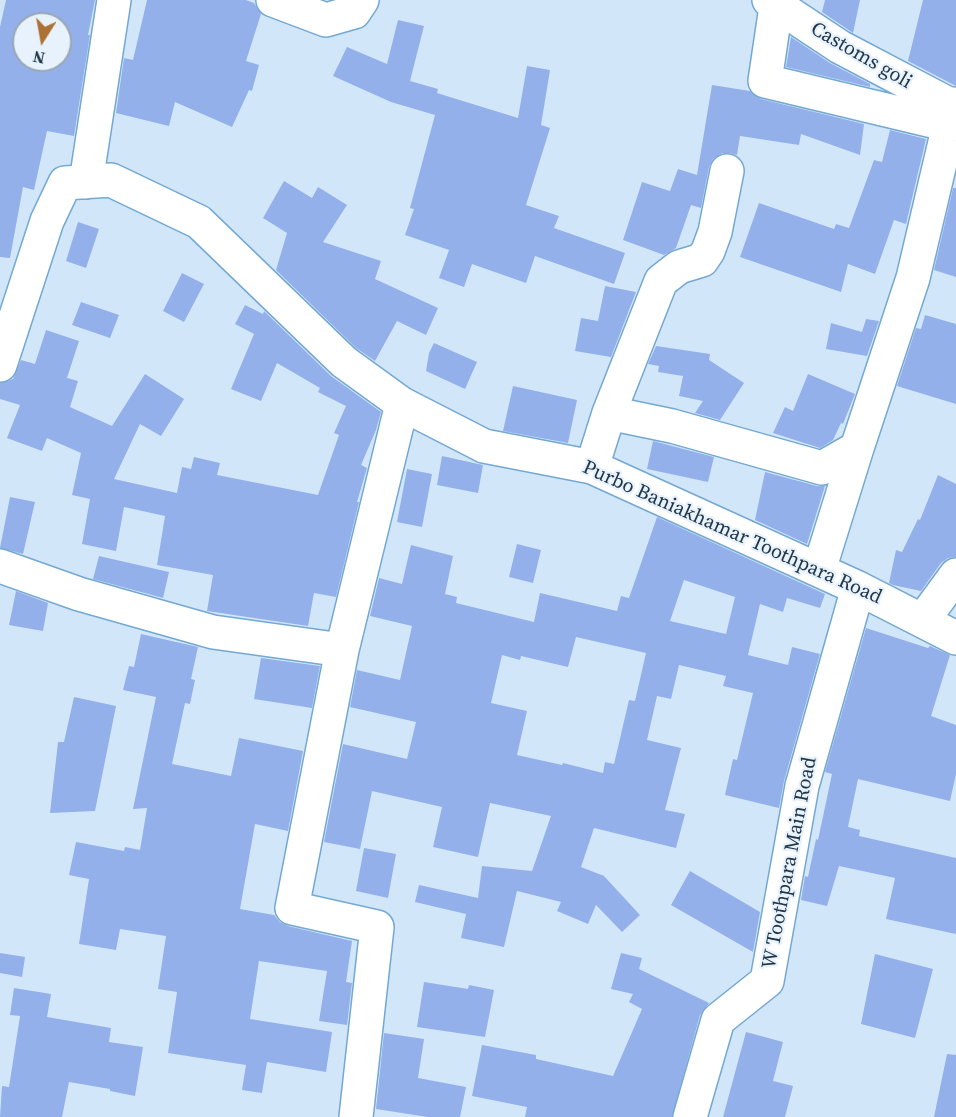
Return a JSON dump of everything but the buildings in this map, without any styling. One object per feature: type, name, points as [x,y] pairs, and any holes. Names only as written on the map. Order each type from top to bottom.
[{"type":"street","points":[[86,182],[114,0]]},
{"type":"street","points":[[273,0],[326,20],[354,12],[362,0]]},
{"type":"street","points":[[774,2],[765,81],[954,111],[913,278],[819,570]]},
{"type":"street","name":"Castoms goli","points":[[774,2],[840,47],[954,111]]},
{"type":"street","points":[[592,467],[609,413],[661,281],[679,267],[702,260],[708,251],[715,232],[727,171]]},
{"type":"street","name":"Purbo Baniakhamar Toothpara Road","points":[[0,365],[47,221],[65,183],[111,180],[199,222],[344,362],[402,404],[484,446],[592,467],[858,588],[956,638]]},
{"type":"street","points":[[356,1117],[377,927],[292,908],[342,650],[402,404]]},
{"type":"street","points":[[609,413],[672,426],[822,468],[857,447]]},
{"type":"street","points":[[0,566],[79,594],[213,632],[342,650]]},
{"type":"street","points":[[923,620],[956,575]]},
{"type":"street","name":"W Toothpara Main Road","points":[[690,1117],[718,1020],[767,981],[802,786],[858,588]]}]
